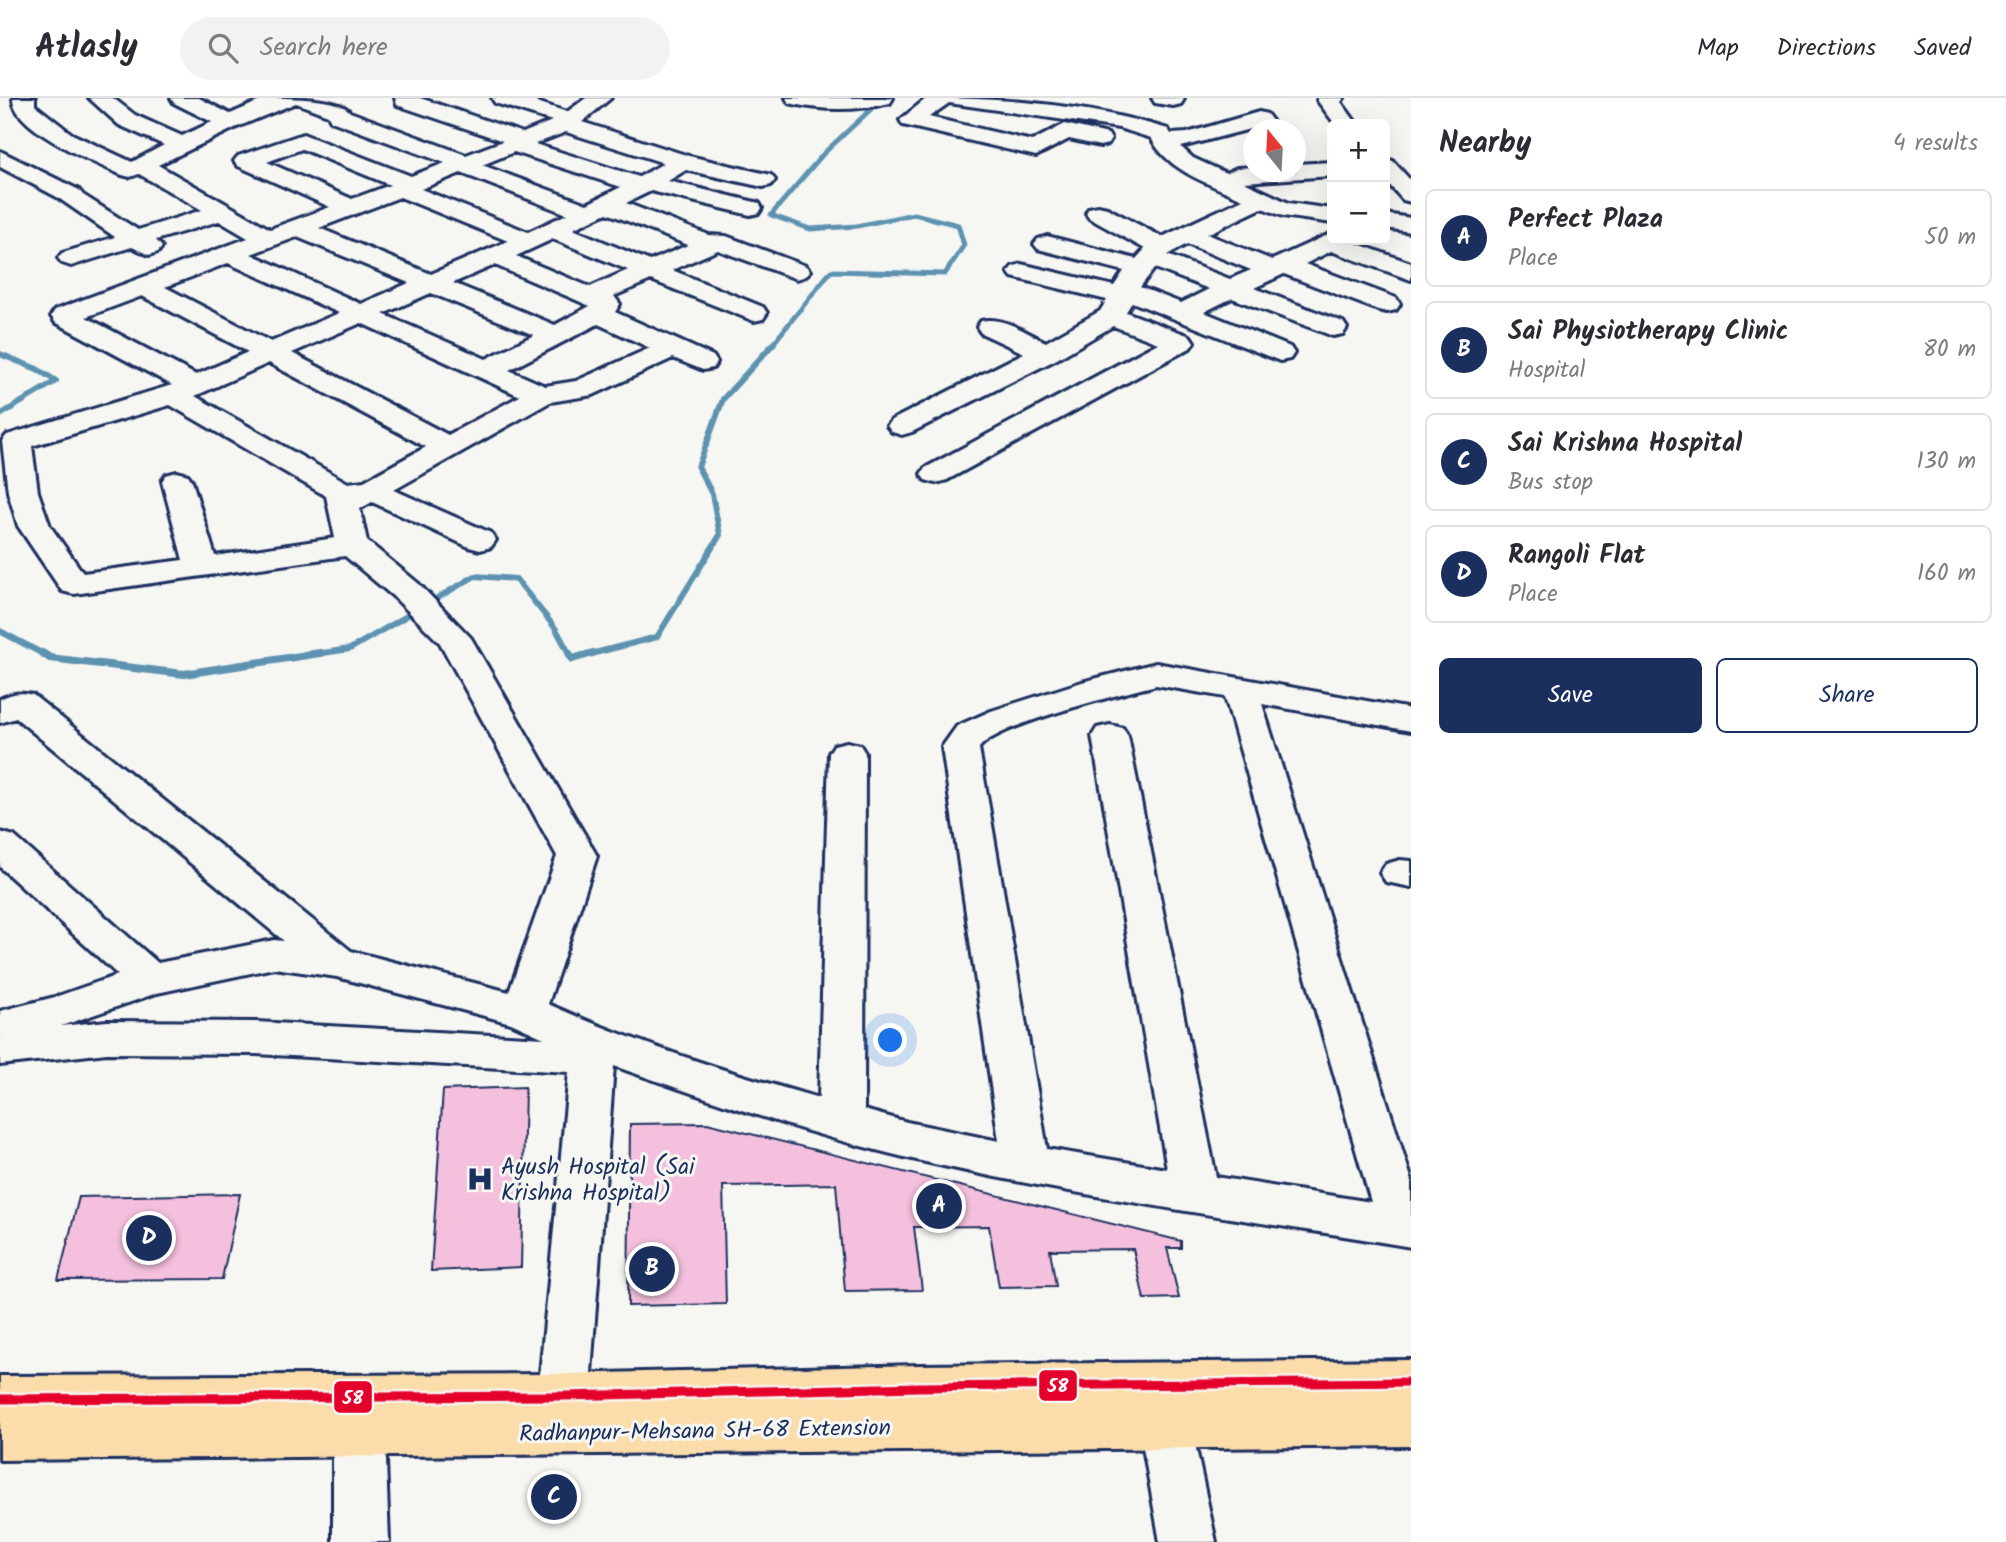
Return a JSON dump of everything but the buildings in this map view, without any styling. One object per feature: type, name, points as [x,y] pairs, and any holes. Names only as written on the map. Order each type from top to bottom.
[{"type":"highway","points":[[0,1399],[562,1414],[919,1387],[1411,1382]]},
{"type":"highway","name":"Radhanpur-Mehsana SH-68 Extension","points":[[0,1437],[359,1433],[562,1414],[1165,1425],[1411,1423]]},
{"type":"street","points":[[100,98],[127,120],[183,145]]},
{"type":"street","points":[[182,98],[229,122]]},
{"type":"street","points":[[71,195],[229,122],[290,98]]},
{"type":"street","points":[[302,98],[339,112],[339,116],[463,164],[709,244]]},
{"type":"street","points":[[412,98],[405,100],[645,185],[750,208]]},
{"type":"street","points":[[503,98],[683,162],[763,180]]},
{"type":"street","points":[[480,540],[352,496],[64,316],[406,187],[568,122],[600,98]]},
{"type":"street","points":[[797,98],[836,104],[882,98]]},
{"type":"street","points":[[941,98],[911,120],[1036,149],[1065,131],[1170,156],[1185,163],[1246,206],[1327,235]]},
{"type":"street","points":[[956,98],[1102,119],[1160,134],[1170,156]]},
{"type":"street","points":[[1102,119],[1115,98]]},
{"type":"street","points":[[1333,98],[1328,100],[1342,119]]},
{"type":"street","points":[[0,102],[29,100]]},
{"type":"street","points":[[0,109],[29,100]]},
{"type":"street","points":[[29,100],[24,107],[64,139],[136,167],[267,238]]},
{"type":"street","points":[[1170,156],[1189,140],[1243,124]]},
{"type":"street","points":[[350,207],[246,161],[295,138],[406,187],[542,236],[650,270],[754,313]]},
{"type":"street","points":[[0,158],[71,195]]},
{"type":"street","points":[[352,544],[267,560],[201,565],[74,584],[34,526],[23,492],[17,441],[184,391],[542,236],[645,185],[683,162]]},
{"type":"street","points":[[1390,167],[1411,165]]},
{"type":"street","points":[[1306,169],[1327,169]]},
{"type":"street","points":[[1390,172],[1411,195]]},
{"type":"street","points":[[1237,175],[1243,174]]},
{"type":"street","points":[[1306,179],[1327,201]]},
{"type":"street","points":[[71,195],[68,196],[185,269]]},
{"type":"street","points":[[936,474],[1032,391],[1046,353],[1186,235],[1246,206]]},
{"type":"street","points":[[71,258],[222,212]]},
{"type":"street","points":[[902,426],[1032,391],[1180,342],[1144,331],[1135,279],[1098,213]]},
{"type":"street","points":[[1390,222],[1411,225]]},
{"type":"street","points":[[295,227],[556,335]]},
{"type":"street","points":[[1186,235],[1387,304]]},
{"type":"street","points":[[1181,313],[1277,267],[1327,238]]},
{"type":"street","points":[[602,309],[598,293],[717,241],[797,271]]},
{"type":"street","points":[[1047,244],[1135,279],[1181,313],[1280,353]]},
{"type":"street","points":[[1350,245],[1411,272]]},
{"type":"street","points":[[227,253],[542,395]]},
{"type":"street","points":[[495,256],[703,362]]},
{"type":"street","points":[[1021,272],[1232,288],[1334,328]]},
{"type":"street","points":[[142,286],[449,447]]},
{"type":"street","points":[[486,370],[602,309]]},
{"type":"street","points":[[991,327],[1046,353]]},
{"type":"street","points":[[352,496],[449,447],[542,395],[583,389],[673,348]]},
{"type":"street","points":[[177,481],[201,565]]},
{"type":"street","points":[[352,496],[352,544],[407,591],[454,638],[578,856],[524,1011]]},
{"type":"street","points":[[1026,1164],[960,747],[970,734],[1004,719],[1094,690],[1156,674],[1411,720]]},
{"type":"street","points":[[0,1027],[64,1010],[150,980],[274,954],[337,962],[524,1011],[593,1050],[907,1140],[1026,1164],[1406,1227],[1240,689]]},
{"type":"street","points":[[0,712],[20,703],[337,962]]},
{"type":"street","points":[[1110,736],[1195,1192]]},
{"type":"street","points":[[841,1121],[847,753]]},
{"type":"street","points":[[0,845],[150,980]]},
{"type":"street","points":[[0,1049],[107,1037],[256,1038],[593,1050]]},
{"type":"street","points":[[562,1414],[593,1050]]},
{"type":"street","points":[[1165,1425],[1188,1542]]},
{"type":"street","points":[[359,1433],[362,1542]]},
{"type":"waterway","points":[[772,345],[831,271],[945,274],[964,245],[958,225],[914,214],[857,226],[810,229],[771,215],[824,153],[883,98]]},
{"type":"waterway","points":[[587,655],[657,637],[720,535],[712,494],[698,467],[723,399],[774,343]]},
{"type":"waterway","points":[[0,354],[37,369],[56,381],[0,415]]},
{"type":"waterway","points":[[309,655],[350,649],[475,576],[516,579],[556,629],[570,655]]},
{"type":"waterway","points":[[0,631],[45,655]]},
{"type":"waterway","points":[[42,653],[50,658],[184,674],[320,653]]},
{"type":"waterway","points":[[570,655],[572,659],[593,653]]},
{"type":"transit line","name":"58","points":[[0,1399],[564,1396],[919,1387],[1411,1382]]},
{"type":"place","name":"Ayush Hospital (Sai Krishna Hospital)","points":[[480,1179]]},
{"type":"place","name":"Perfect Plaza","points":[[939,1206]]},
{"type":"place","name":"Rangoli Flat","points":[[149,1238]]},
{"type":"place","name":"Sai Physiotherapy Clinic","points":[[652,1269]]},
{"type":"place","name":"Sai Krishna Hospital","points":[[554,1497]]}]
